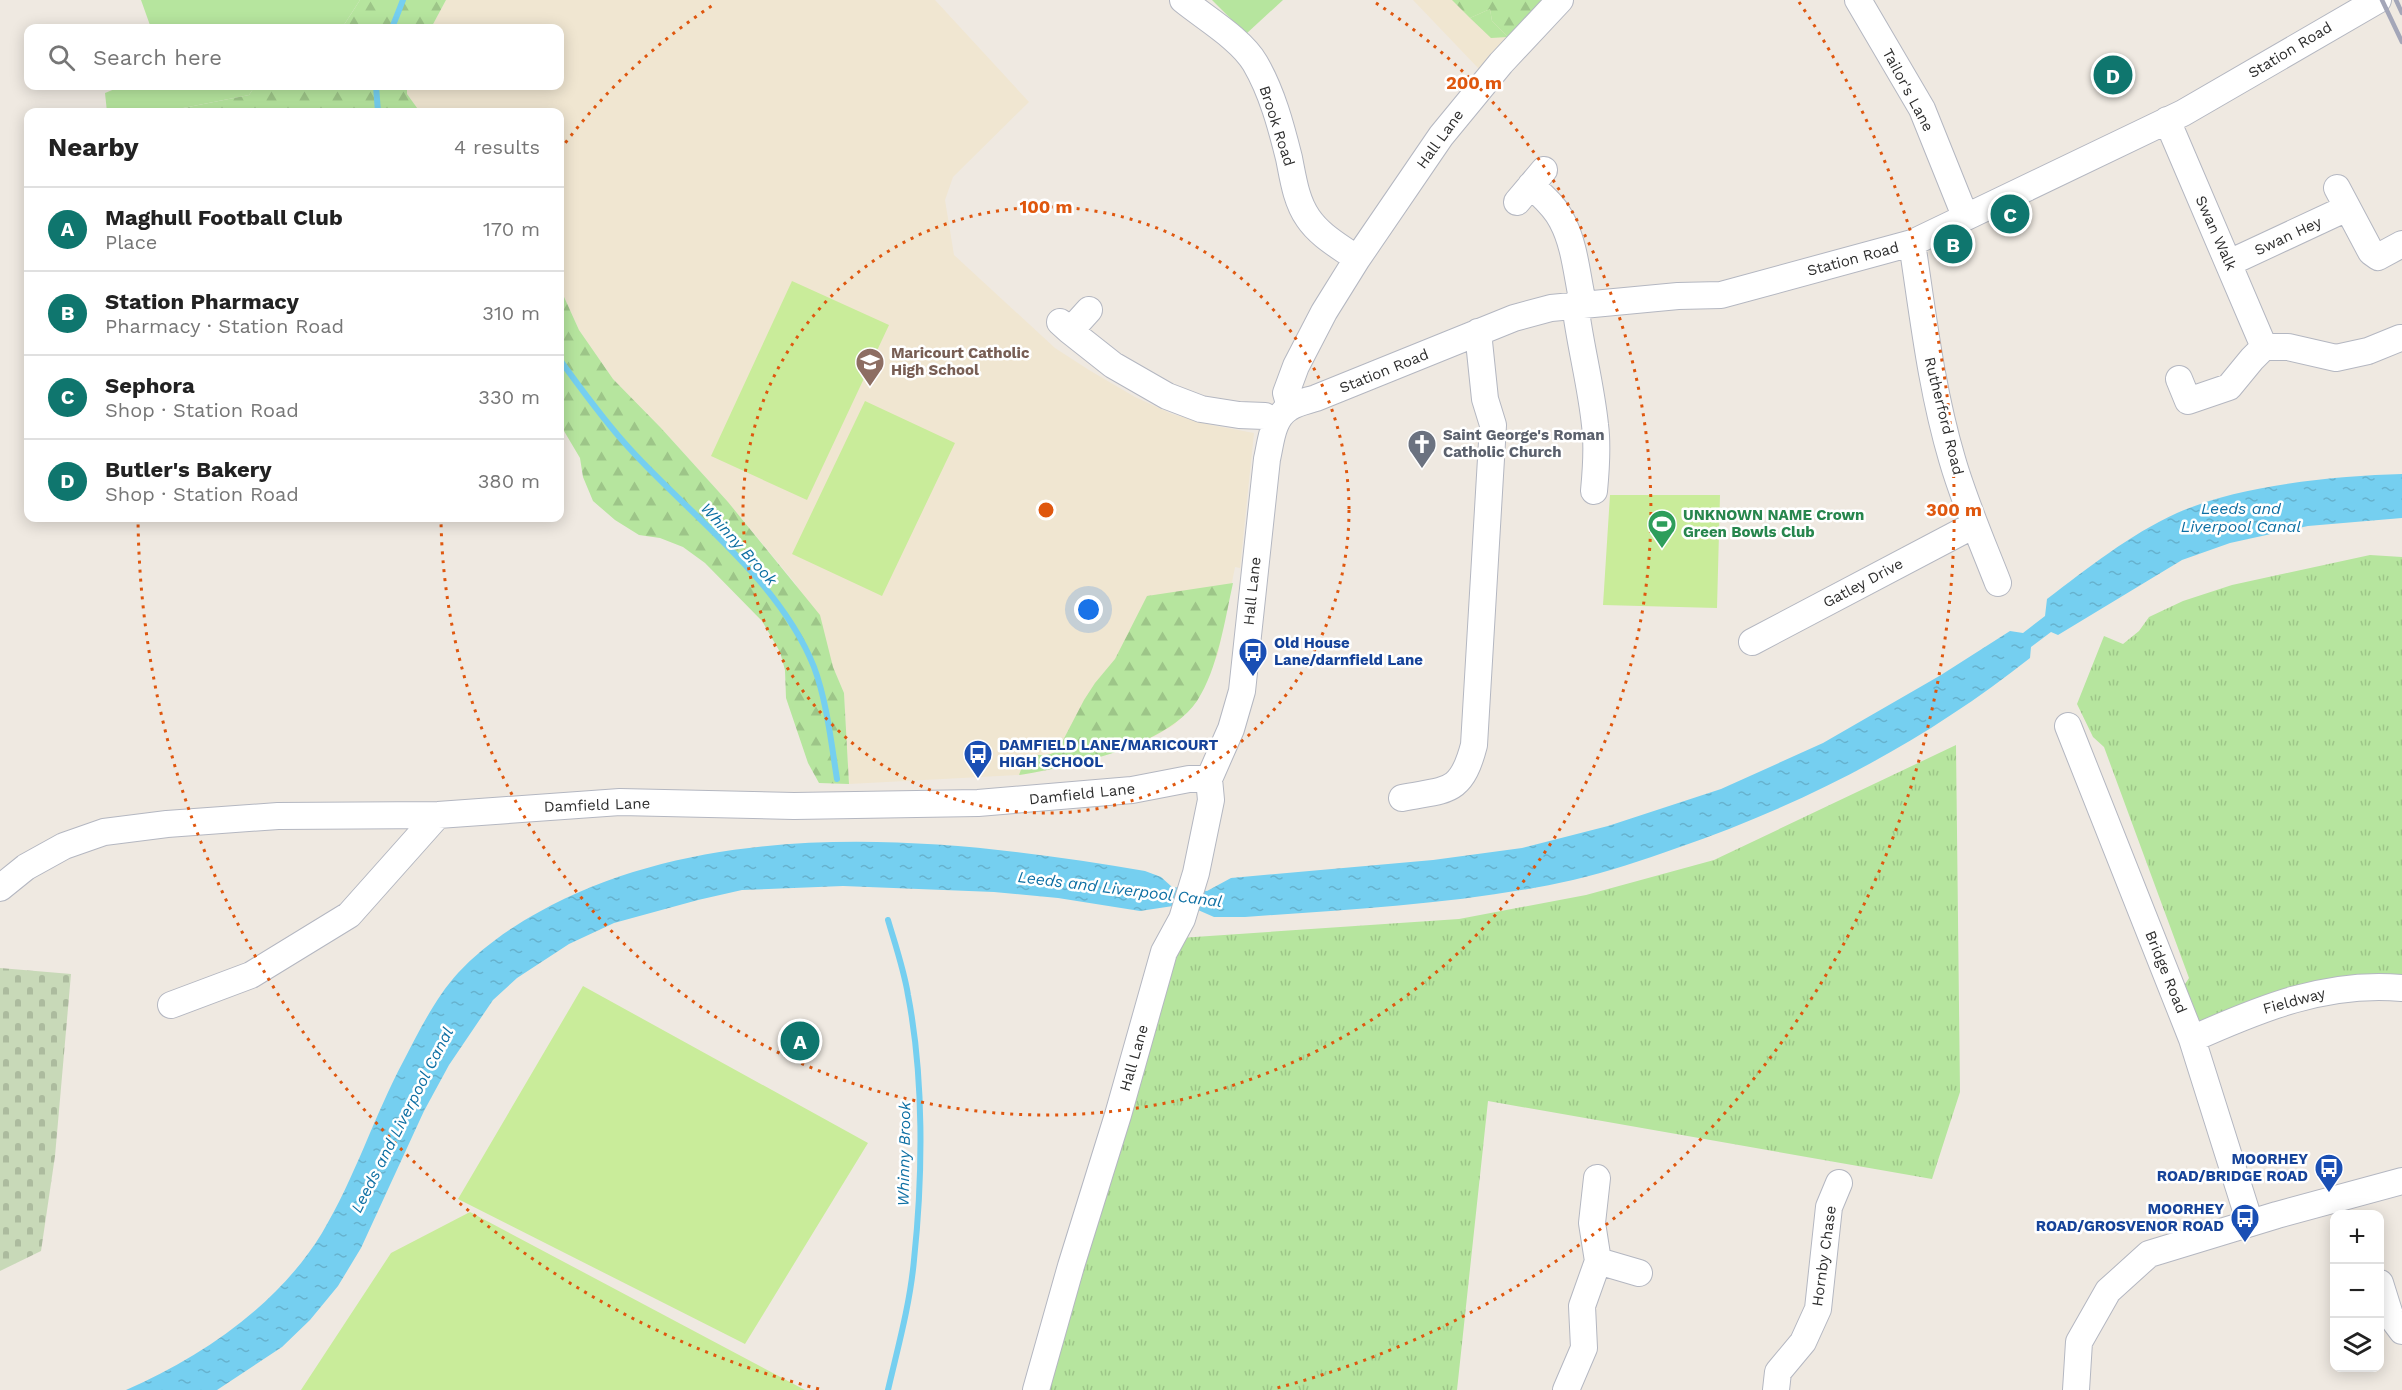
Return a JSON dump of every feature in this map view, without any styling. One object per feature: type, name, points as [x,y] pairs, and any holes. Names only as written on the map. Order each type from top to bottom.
[{"type":"street","name":"Brook Road","points":[[1183,0],[1244,48],[1255,62],[1269,93],[1299,199],[1308,218],[1319,231],[1357,259]]},
{"type":"street","name":"Hall Lane","points":[[1036,1390],[1164,952],[1185,909],[1196,873],[1211,800],[1209,779],[1231,729],[1242,691],[1267,459],[1283,416],[1286,393],[1296,366],[1324,312],[1357,259],[1441,136],[1501,63],[1560,0]]},
{"type":"street","name":"Tailor's Lane","points":[[1858,0],[1922,109],[1965,216]]},
{"type":"street","name":"Station Road","points":[[1283,416],[1514,318],[1579,304],[1720,295],[1912,243],[2167,120],[2228,88],[2378,0]]},
{"type":"street","name":"Swan Walk","points":[[2167,120],[2264,347]]},
{"type":"street","points":[[1531,185],[1553,207],[1562,220],[1569,238],[1579,304],[1580,344],[1595,426],[1594,491]]},
{"type":"street","name":"Swan Hey","points":[[2229,263],[2342,198],[2371,252],[2378,257],[2402,244]]},
{"type":"street","name":"Rutherford Road","points":[[1912,243],[1932,375],[1952,460],[1974,525],[1998,583]]},
{"type":"street","points":[[1089,310],[1065,326],[1113,365],[1167,396],[1201,409],[1239,415],[1283,416]]},
{"type":"street","points":[[1402,798],[1451,788],[1467,770],[1474,745],[1493,425],[1485,399],[1478,332]]},
{"type":"street","points":[[2180,379],[2188,401],[2229,387],[2264,347],[2288,347],[2336,358],[2368,351],[2399,333]]},
{"type":"street","name":"Gatley Drive","points":[[1752,642],[1974,525]]},
{"type":"street","name":"Bridge Road","points":[[2068,726],[2192,1039],[2250,1223]]},
{"type":"street","name":"Damfield Lane","points":[[0,888],[26,867],[64,846],[104,832],[167,824],[278,816],[438,815],[620,802],[794,806],[978,803],[1132,790],[1189,779],[1209,779]]},
{"type":"street","points":[[171,1005],[251,975],[349,915],[438,815]]},
{"type":"street","name":"Fieldway","points":[[2192,1039],[2259,1010],[2308,995],[2349,987],[2402,988]]},
{"type":"street","points":[[1566,1390],[1584,1348],[1582,1306],[1598,1262],[1592,1223],[1597,1178]]},
{"type":"street","points":[[2076,1390],[2079,1342],[2108,1292],[2149,1254],[2250,1223],[2360,1204],[2402,1181]]},
{"type":"street","name":"Hornby Chase","points":[[1776,1390],[1778,1372],[1803,1342],[1818,1309],[1829,1208],[1839,1183]]},
{"type":"street","points":[[1598,1262],[1639,1273]]},
{"type":"street","points":[[2384,1298],[2390,1315],[2402,1331]]},
{"type":"shaded area","name":"Maricourt Catholic High School","points":[[446,0],[935,0],[1029,102],[953,177],[945,200],[954,255],[1055,348],[1089,370],[1135,397],[1172,414],[1211,425],[1254,433],[1240,568],[1235,567],[1218,654],[1197,701],[1174,725],[1148,740],[1049,770],[1019,775],[849,784],[844,693],[826,644],[795,583],[728,502],[613,379],[579,330],[564,297],[564,108],[417,108],[407,94],[407,90],[564,90],[564,24],[433,24]]},
{"type":"shaded area","points":[[1413,0],[1542,0],[1479,69]]},
{"type":"green space","points":[[141,0],[360,0],[345,24],[150,24]]},
{"type":"green space","points":[[360,0],[446,0],[433,24],[345,24]]},
{"type":"green space","points":[[1212,0],[1283,0],[1246,34]]},
{"type":"green space","points":[[1452,0],[1542,0],[1508,37],[1492,21],[1490,9],[1470,18]]},
{"type":"green space","points":[[1490,9],[1492,21],[1508,37],[1491,38],[1470,18]]},
{"type":"green space","points":[[112,90],[252,90],[249,95],[183,108],[107,108],[105,93]]},
{"type":"green space","points":[[252,90],[407,90],[407,94],[417,108],[183,108],[249,95]]},
{"type":"green space","points":[[792,281],[889,325],[807,500],[711,456]]},
{"type":"green space","points":[[564,297],[579,330],[613,379],[728,502],[820,615],[833,667],[844,693],[849,784],[819,783],[808,763],[786,698],[785,670],[780,652],[762,621],[705,563],[683,547],[660,538],[639,535],[615,520],[593,501],[583,477],[580,458],[564,431]]},
{"type":"green space","points":[[865,401],[955,443],[882,596],[792,554]]},
{"type":"green space","name":"UNKNOWN NAME Crown Green Bowls Club","points":[[1610,495],[1720,495],[1717,608],[1603,605]]},
{"type":"green space","points":[[2370,555],[2402,557],[2402,981],[2201,1021],[2189,1014],[2180,992],[2189,978],[2104,747],[2093,737],[2077,704],[2104,636],[2123,644],[2139,631],[2149,617],[2183,601],[2232,585]]},
{"type":"green space","points":[[1233,583],[1216,659],[1197,701],[1183,717],[1164,730],[1116,752],[1019,775],[1026,756],[1048,755],[1059,748],[1084,700],[1115,659],[1147,596]]},
{"type":"green space","points":[[1956,745],[1960,1092],[1932,1179],[1488,1101],[1457,1390],[1046,1390],[1180,938],[1459,919],[1586,895],[1714,860]]},
{"type":"green space","points":[[0,968],[71,974],[55,1156],[41,1251],[0,1271]]},
{"type":"green space","points":[[583,986],[868,1143],[745,1344],[458,1199]]},
{"type":"green space","points":[[470,1212],[805,1390],[301,1390],[391,1253]]},
{"type":"water","name":"Leeds and Liverpool Canal","points":[[2402,474],[2402,518],[2308,526],[2230,543],[2182,560],[2058,635],[2051,632],[2031,647],[2030,658],[1990,688],[1948,717],[1862,768],[1817,791],[1725,831],[1586,877],[1492,895],[1451,900],[1245,917],[1214,917],[1198,910],[1173,906],[1140,911],[1058,898],[994,892],[843,886],[742,890],[614,923],[569,944],[517,978],[493,1000],[449,1065],[424,1111],[361,1248],[338,1286],[310,1320],[282,1347],[217,1390],[126,1390],[182,1362],[236,1326],[261,1306],[304,1259],[334,1212],[393,1081],[416,1038],[435,1003],[458,973],[486,947],[518,924],[608,880],[682,859],[758,847],[837,842],[916,843],[1071,859],[1145,871],[1161,877],[1172,887],[1207,891],[1231,878],[1433,860],[1522,848],[1608,826],[1721,789],[1823,743],[1941,675],[2010,631],[2023,633],[2045,616],[2047,599],[2126,542],[2177,513],[2229,495],[2258,489],[2317,480]]},
{"type":"waterway","name":"Whinny Brook","points":[[394,24],[403,0]]},
{"type":"waterway","name":"Whinny Brook","points":[[376,90],[378,108]]},
{"type":"waterway","name":"Whinny Brook","points":[[564,365],[620,438],[757,578],[799,636],[814,667],[822,694],[837,779]]},
{"type":"waterway","name":"Whinny Brook","points":[[888,920],[904,976],[913,1027],[919,1093],[920,1161],[917,1228],[910,1293],[888,1390]]},
{"type":"railway","points":[[2382,0],[2402,42]]},
{"type":"railway","points":[[2396,0],[2402,13]]},
{"type":"place","name":"Butler's Bakery","points":[[2113,75]]},
{"type":"place","name":"Sephora","points":[[2010,214]]},
{"type":"place","name":"Station Pharmacy","points":[[1953,244]]},
{"type":"place","name":"Maricourt Catholic High School","points":[[870,388]]},
{"type":"place","name":"Saint George's Roman Catholic Church","points":[[1422,470]]},
{"type":"place","name":"UNKNOWN NAME Crown Green Bowls Club","points":[[1662,550]]},
{"type":"place","name":"Old House Lane/darnfield Lane","points":[[1253,678]]},
{"type":"place","name":"DAMFIELD LANE/MARICOURT HIGH SCHOOL","points":[[978,780]]},
{"type":"place","name":"Maghull Football Club","points":[[800,1041]]},
{"type":"place","name":"MOORHEY ROAD/BRIDGE ROAD","points":[[2329,1194]]},
{"type":"place","name":"MOORHEY ROAD/GROSVENOR ROAD","points":[[2245,1244]]}]
